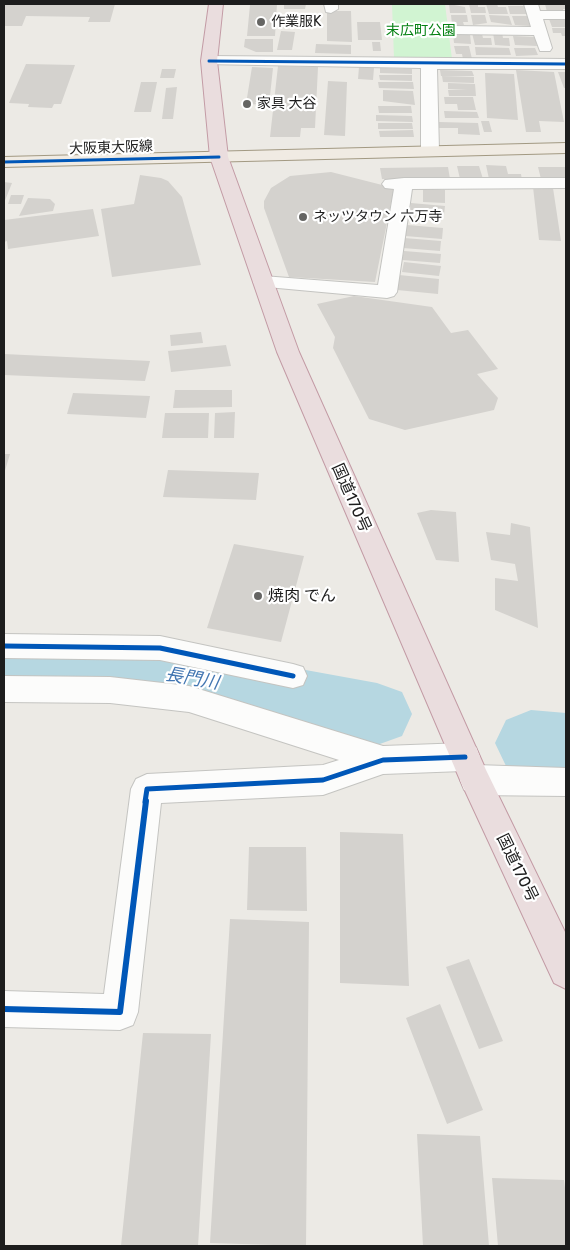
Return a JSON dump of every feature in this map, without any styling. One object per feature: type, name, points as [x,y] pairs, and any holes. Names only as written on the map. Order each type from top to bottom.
[{"type":"highway","name":"国道170号","points":[[216,4],[210,61],[219,156],[288,352],[470,769],[566,971]]},
{"type":"main road","name":"大阪東大阪線","points":[[4,162],[566,148]]},
{"type":"street","points":[[550,63],[533,10],[566,15]]},
{"type":"street","points":[[453,30],[540,31]]},
{"type":"street","points":[[210,61],[566,64]]},
{"type":"street","points":[[429,64],[430,151]]},
{"type":"street","points":[[263,282],[387,292],[397,184],[566,183]]},
{"type":"street","points":[[4,646],[160,648],[293,676]]},
{"type":"street","points":[[4,688],[110,690],[189,699],[383,760],[566,782]]},
{"type":"street","points":[[4,1009],[120,1012],[147,789],[323,780],[383,760]]},
{"type":"green space","name":"末広町公園","points":[[392,4],[445,4],[452,59],[394,58]]},
{"type":"building","points":[[4,4],[115,4],[110,22],[88,22],[90,17],[26,16],[22,26],[4,26]]},
{"type":"building","points":[[277,4],[275,36],[247,36],[250,5]]},
{"type":"building","points":[[284,4],[306,4],[305,9],[284,9]]},
{"type":"building","points":[[449,4],[465,7],[466,13],[450,13]]},
{"type":"building","points":[[469,4],[478,4],[478,7],[485,7],[486,13],[471,13]]},
{"type":"building","points":[[486,4],[497,4],[498,7],[506,7],[508,14],[489,14]]},
{"type":"building","points":[[545,4],[565,4],[566,9],[563,9],[564,12],[547,12]]},
{"type":"building","points":[[508,6],[525,6],[527,14],[510,14]]},
{"type":"building","points":[[327,11],[351,11],[352,42],[327,41]]},
{"type":"building","points":[[451,15],[467,15],[468,22],[463,22],[464,25],[452,25]]},
{"type":"building","points":[[471,15],[485,15],[487,23],[473,25]]},
{"type":"building","points":[[489,15],[509,16],[512,25],[491,22]]},
{"type":"building","points":[[512,16],[527,16],[530,26],[515,25]]},
{"type":"building","points":[[549,19],[566,19],[566,27],[552,27]]},
{"type":"building","points":[[357,22],[380,22],[382,40],[358,40]]},
{"type":"building","points":[[552,28],[566,28],[566,36],[562,36],[561,33],[553,33]]},
{"type":"building","points":[[281,31],[295,32],[292,50],[277,50]]},
{"type":"building","points":[[472,33],[482,34],[483,38],[491,38],[492,45],[475,45]]},
{"type":"building","points":[[493,33],[502,33],[503,38],[509,38],[510,46],[495,45]]},
{"type":"building","points":[[453,34],[470,34],[471,44],[454,43]]},
{"type":"building","points":[[513,36],[535,37],[537,46],[515,45]]},
{"type":"building","points":[[245,39],[273,39],[273,52],[256,52],[244,47]]},
{"type":"building","points":[[372,42],[380,42],[381,51],[373,51]]},
{"type":"building","points":[[316,44],[351,45],[351,54],[315,53]]},
{"type":"building","points":[[454,46],[469,46],[472,59],[463,59],[462,54],[456,54]]},
{"type":"building","points":[[475,47],[509,48],[511,55],[476,55]]},
{"type":"building","points":[[514,48],[535,48],[538,55],[516,56]]},
{"type":"building","points":[[26,64],[75,65],[61,104],[54,104],[52,108],[28,107],[29,104],[9,103]]},
{"type":"building","points":[[278,66],[318,67],[315,128],[301,128],[300,137],[270,137]]},
{"type":"building","points":[[252,67],[273,68],[269,105],[246,104]]},
{"type":"building","points":[[359,67],[374,68],[373,80],[358,79]]},
{"type":"building","points":[[380,68],[412,69],[412,74],[380,73]]},
{"type":"building","points":[[162,69],[176,69],[174,78],[160,78]]},
{"type":"building","points":[[440,70],[472,71],[474,76],[441,76]]},
{"type":"building","points":[[516,70],[554,72],[564,122],[539,121],[541,132],[526,132]]},
{"type":"building","points":[[558,72],[566,72],[566,88],[564,88]]},
{"type":"building","points":[[485,73],[514,74],[518,120],[487,118]]},
{"type":"building","points":[[379,75],[412,75],[412,81],[380,80]]},
{"type":"building","points":[[442,76],[474,77],[474,83],[443,82]]},
{"type":"building","points":[[328,81],[347,82],[345,136],[324,135]]},
{"type":"building","points":[[141,82],[157,82],[151,112],[134,112]]},
{"type":"building","points":[[378,82],[413,82],[414,89],[379,88]]},
{"type":"building","points":[[448,83],[475,84],[476,96],[449,96],[448,90],[467,89],[448,89]]},
{"type":"building","points":[[177,87],[173,119],[162,119],[166,88]]},
{"type":"building","points":[[383,90],[413,91],[415,105],[383,101]]},
{"type":"building","points":[[444,97],[473,97],[476,110],[458,110],[457,104],[445,104]]},
{"type":"building","points":[[378,106],[411,106],[412,113],[379,113]]},
{"type":"building","points":[[444,111],[477,112],[479,118],[445,118]]},
{"type":"building","points":[[376,115],[412,116],[413,122],[376,121]]},
{"type":"building","points":[[481,121],[489,121],[492,132],[484,132]]},
{"type":"building","points":[[439,122],[478,123],[480,135],[458,134],[458,128],[439,128]]},
{"type":"building","points":[[378,123],[412,123],[413,129],[378,129]]},
{"type":"building","points":[[413,130],[414,137],[380,137],[379,131]]},
{"type":"building","points":[[486,165],[506,166],[508,174],[521,174],[522,180],[489,179]]},
{"type":"building","points":[[457,166],[479,166],[483,179],[460,179]]},
{"type":"building","points":[[448,167],[450,179],[382,179],[380,168]]},
{"type":"building","points":[[538,167],[566,167],[566,179],[541,179]]},
{"type":"building","points":[[331,172],[394,188],[375,282],[289,277],[264,208],[264,201],[271,188],[290,176]]},
{"type":"building","points":[[140,175],[168,181],[182,197],[201,265],[112,277],[101,209],[134,204]]},
{"type":"building","points":[[4,182],[12,183],[4,203]]},
{"type":"building","points":[[533,187],[553,188],[561,241],[539,240]]},
{"type":"building","points":[[423,189],[445,190],[445,203],[423,202]]},
{"type":"building","points":[[11,195],[24,195],[21,204],[8,204]]},
{"type":"building","points":[[28,198],[50,199],[55,204],[53,211],[19,216]]},
{"type":"building","points":[[411,203],[445,206],[444,215],[410,213]]},
{"type":"building","points":[[93,209],[99,236],[8,249],[7,241],[4,242],[4,220]]},
{"type":"building","points":[[407,225],[443,228],[442,239],[405,236]]},
{"type":"building","points":[[404,238],[441,241],[440,251],[403,248]]},
{"type":"building","points":[[404,251],[441,254],[440,263],[402,260]]},
{"type":"building","points":[[404,262],[441,266],[439,276],[402,272]]},
{"type":"building","points":[[399,275],[439,279],[438,294],[397,290]]},
{"type":"building","points":[[354,296],[432,307],[451,333],[468,330],[498,369],[477,374],[498,398],[494,410],[405,430],[369,419],[333,348],[335,337],[317,304]]},
{"type":"building","points":[[201,332],[203,343],[171,346],[170,335]]},
{"type":"building","points":[[226,345],[231,366],[171,372],[168,351]]},
{"type":"building","points":[[4,354],[150,361],[145,381],[4,375]]},
{"type":"building","points":[[175,390],[232,390],[232,407],[173,408]]},
{"type":"building","points":[[73,393],[150,396],[146,418],[67,414]]},
{"type":"building","points":[[235,412],[234,438],[214,438],[215,413]]},
{"type":"building","points":[[165,413],[209,413],[208,438],[162,438]]},
{"type":"building","points":[[4,454],[10,454],[4,474]]},
{"type":"building","points":[[168,470],[259,473],[256,500],[163,497]]},
{"type":"building","points":[[431,510],[456,512],[459,562],[436,560],[417,513]]},
{"type":"building","points":[[511,523],[530,527],[538,628],[495,610],[495,578],[518,581],[515,564],[491,560],[486,532],[510,535]]},
{"type":"building","points":[[234,544],[304,556],[281,642],[207,628]]},
{"type":"building","points":[[340,832],[403,834],[409,986],[340,983]]},
{"type":"building","points":[[249,847],[306,847],[307,911],[247,910]]},
{"type":"building","points":[[230,919],[309,922],[306,1246],[210,1243]]},
{"type":"building","points":[[469,959],[503,1041],[479,1049],[446,967]]},
{"type":"building","points":[[440,1004],[483,1110],[447,1124],[406,1018]]},
{"type":"building","points":[[143,1033],[211,1034],[198,1246],[121,1246]]},
{"type":"building","points":[[417,1134],[480,1136],[489,1246],[423,1246]]},
{"type":"building","points":[[492,1178],[564,1180],[566,1196],[566,1246],[498,1246]]},
{"type":"waterway","name":"長門川","points":[[4,669],[163,673],[377,714]]},
{"type":"waterway","name":"長門川","points":[[531,743],[566,746]]},
{"type":"cycle path","points":[[209,61],[566,64]]},
{"type":"cycle path","points":[[4,162],[219,157]]},
{"type":"cycle path","points":[[4,646],[160,648],[293,676]]},
{"type":"cycle path","points":[[4,1009],[120,1012],[147,789],[323,780],[383,760],[465,757]]},
{"type":"place","name":"作業服K","points":[[261,22]]},
{"type":"place","name":"家具 大谷","points":[[247,104]]},
{"type":"place","name":"ネッツタウン 六万寺","points":[[303,217]]},
{"type":"place","name":"焼肉 でん","points":[[258,596]]}]
